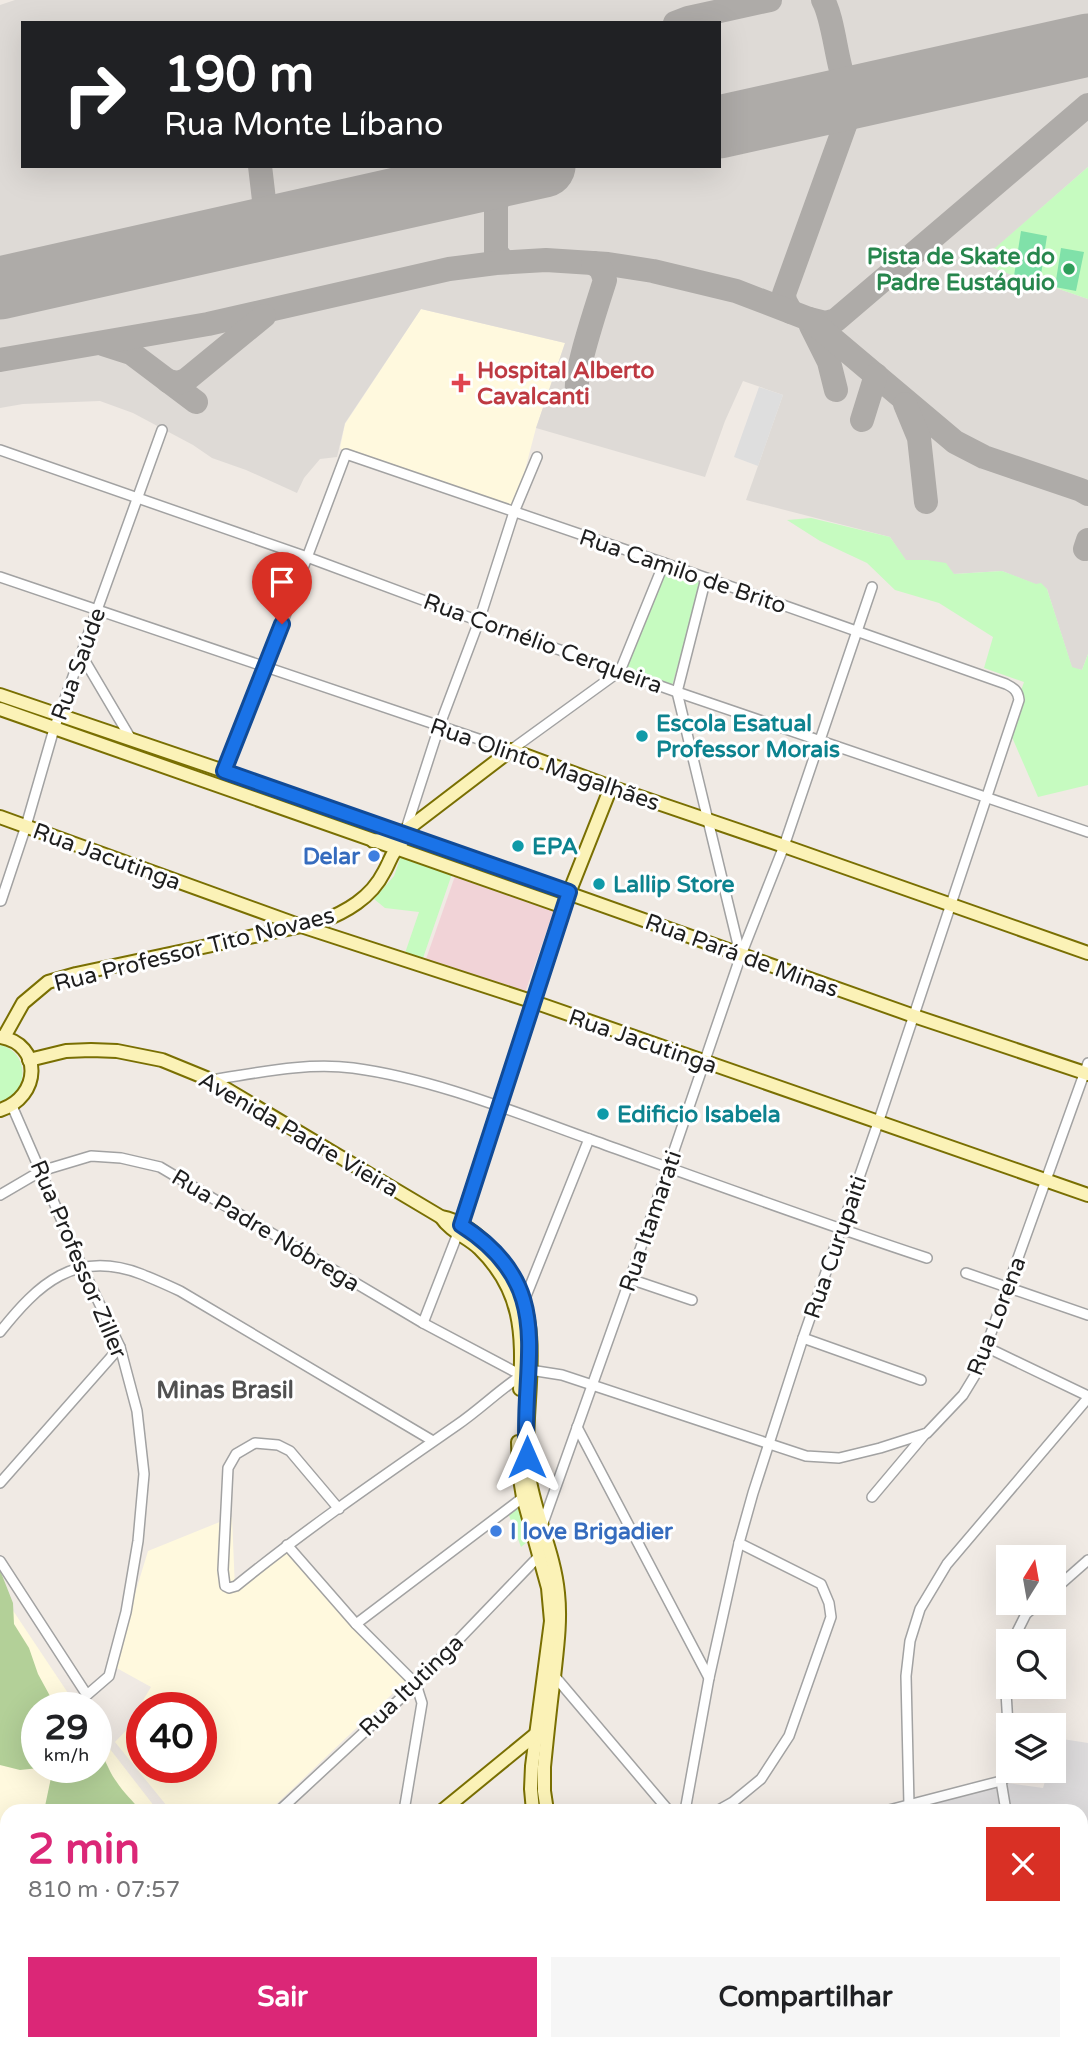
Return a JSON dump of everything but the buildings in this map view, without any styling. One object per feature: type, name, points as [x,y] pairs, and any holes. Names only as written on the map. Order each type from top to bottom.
[{"type":"street","name":"Rua Saúde","points":[[1,901],[54,729],[162,430]]},
{"type":"street","name":"Rua Cornélio Cerqueira","points":[[0,450],[307,557],[677,692],[1088,832]]},
{"type":"street","name":"Rua Camilo de Brito","points":[[307,557],[346,454],[857,631],[1006,684],[1018,692]]},
{"type":"street","points":[[403,832],[479,621],[514,512],[537,457]]},
{"type":"street","points":[[224,771],[307,557]]},
{"type":"street","points":[[373,841],[387,839],[403,832],[620,671],[664,563]]},
{"type":"street","name":"Rua Olinto Magalhães","points":[[0,577],[265,669],[511,750],[1088,953]]},
{"type":"street","points":[[706,578],[677,692],[741,955]]},
{"type":"street","name":"Rua Itamarati","points":[[537,1531],[593,1385],[703,1062],[784,846],[872,587]]},
{"type":"street","points":[[82,656],[131,739]]},
{"type":"street","name":"Rua Curupaiti","points":[[686,1804],[709,1678],[753,1493],[987,798],[1019,700],[1018,692]]},
{"type":"street","name":"Rua Pará de Minas","points":[[0,695],[403,832],[914,1016],[1087,1070]]},
{"type":"street","points":[[0,709],[564,907]]},
{"type":"street","points":[[423,1323],[460,1229],[569,892],[611,787]]},
{"type":"street","name":"Rua Jacutinga","points":[[0,817],[301,926],[534,1002],[1088,1195]]},
{"type":"street","points":[[395,849],[405,842],[418,839]]},
{"type":"street","name":"Rua Professor Tito Novaes","points":[[2,1037],[23,1003],[48,982],[320,922],[354,906],[378,882],[395,849]]},
{"type":"street","points":[[2,1037],[15,1042],[24,1050],[32,1073],[22,1098],[6,1108]]},
{"type":"street","name":"Avenida Padre Vieira","points":[[29,1060],[66,1051],[91,1050],[117,1051],[162,1060],[211,1080],[441,1217],[452,1219],[460,1229]]},
{"type":"street","points":[[211,1080],[306,1066],[352,1068],[401,1077],[498,1106],[841,1230],[928,1258]]},
{"type":"street","name":"Rua Lorena","points":[[526,1373],[562,1375],[806,1456],[839,1458],[927,1433],[963,1395],[977,1372],[1087,1070]]},
{"type":"street","name":"Rua Professor Ziller","points":[[0,1561],[87,1695],[109,1676],[126,1612],[138,1541],[144,1474],[137,1412],[120,1347],[41,1171],[6,1108]]},
{"type":"street","points":[[524,1301],[589,1139]]},
{"type":"street","name":"Rua Padre Nóbrega","points":[[0,1195],[41,1171],[92,1156],[121,1158],[160,1167],[423,1323],[526,1373]]},
{"type":"street","points":[[460,1229],[488,1244],[512,1274],[524,1301],[530,1325],[526,1373],[527,1494],[548,1588],[551,1620],[549,1673],[542,1734],[530,1789],[532,1804]]},
{"type":"street","points":[[460,1229],[486,1256],[512,1294],[522,1331],[526,1373]]},
{"type":"street","points":[[0,1332],[23,1304],[50,1280],[82,1267],[111,1267],[139,1273],[180,1291],[433,1441]]},
{"type":"street","points":[[966,1273],[1088,1315]]},
{"type":"street","points":[[630,1279],[692,1300]]},
{"type":"street","points":[[803,1338],[921,1380]]},
{"type":"street","points":[[0,1483],[120,1347]]},
{"type":"street","points":[[909,1804],[906,1676],[910,1641],[920,1609],[947,1564],[1088,1397],[986,1347]]},
{"type":"street","points":[[339,1509],[290,1451],[278,1444],[255,1443],[236,1454],[228,1468],[223,1570],[225,1586],[236,1586],[287,1545],[339,1509],[433,1441],[481,1408],[526,1373]]},
{"type":"street","points":[[577,1427],[709,1678]]},
{"type":"street","points":[[872,1497],[927,1433]]},
{"type":"street","points":[[356,1624],[527,1494]]},
{"type":"street","points":[[537,1531],[555,1568],[558,1592],[560,1621],[549,1673]]},
{"type":"street","points":[[730,1804],[761,1779],[789,1736],[831,1618],[829,1603],[821,1584],[739,1543]]},
{"type":"street","points":[[287,1545],[356,1624],[416,1684],[422,1703],[405,1804]]},
{"type":"street","name":"Rua Itutinga","points":[[287,1804],[416,1684],[540,1555]]},
{"type":"street","points":[[1066,1579],[1088,1560]]},
{"type":"street","points":[[549,1673],[663,1804]]},
{"type":"street","points":[[451,1804],[542,1734]]},
{"type":"street","points":[[542,1734],[546,1804]]},
{"type":"street","points":[[913,1804],[996,1782]]},
{"type":"street","points":[[1001,1783],[1005,1804]]},
{"type":"shaded area","points":[[15,0],[1088,0],[1088,167],[980,262],[1088,299],[1088,654],[1082,670],[1072,668],[1047,589],[1002,571],[954,574],[927,560],[906,561],[890,537],[746,500],[783,395],[743,381],[705,477],[536,428],[565,343],[421,309],[345,423],[337,457],[320,459],[304,478],[297,493],[212,458],[133,413],[100,401],[23,404],[0,408],[0,5]]},
{"type":"shaded area","name":"Hospital Alberto Cavalcanti","points":[[421,309],[565,343],[536,428],[514,512],[346,454],[340,448],[345,424]]},
{"type":"shaded area","points":[[759,387],[783,395],[758,466],[734,457]]},
{"type":"shaded area","points":[[455,876],[554,910],[525,993],[426,959]]},
{"type":"shaded area","points":[[232,1517],[235,1589],[284,1548],[408,1679],[276,1804],[165,1804],[148,1783],[217,1783],[217,1692],[148,1692],[151,1687],[113,1666],[148,1551]]},
{"type":"shaded area","points":[[0,1591],[67,1692],[21,1692],[21,1783],[112,1783],[112,1752],[126,1770],[126,1783],[136,1783],[153,1804],[0,1804]]},
{"type":"shaded area","points":[[126,1731],[126,1756],[115,1742]]},
{"type":"shaded area","points":[[1066,1740],[1088,1743],[1088,1804],[918,1804],[1008,1783],[1043,1788],[1044,1783],[1066,1783]]},
{"type":"green space","points":[[1088,167],[1088,299],[979,262]]},
{"type":"green space","points":[[1021,231],[1047,236],[1040,281],[1014,276]]},
{"type":"green space","name":"Pista de Skate do Padre Eustáquio","points":[[1061,248],[1084,252],[1076,291],[1055,287]]},
{"type":"green space","points":[[811,518],[890,537],[906,560],[946,563],[954,574],[1002,571],[1036,584],[1041,583],[1047,589],[1072,667],[1082,670],[1088,654],[1088,785],[1038,797],[1008,728],[1024,682],[984,668],[993,637],[939,603],[895,590],[867,563],[820,541],[787,520]]},
{"type":"green space","points":[[666,568],[702,581],[672,686],[624,670]]},
{"type":"green space","points":[[402,853],[452,874],[422,961],[404,956],[419,912],[385,908],[374,899],[394,876]]},
{"type":"green space","points":[[0,1045],[17,1055],[22,1073],[17,1091],[0,1101]]},
{"type":"green space","points":[[520,1498],[532,1538],[521,1547],[507,1510]]},
{"type":"green space","points":[[0,1570],[13,1603],[14,1624],[29,1648],[48,1692],[21,1692],[21,1770],[0,1765]]},
{"type":"green space","points":[[112,1774],[135,1804],[45,1804],[50,1783],[112,1783]]},
{"type":"taxiway","points":[[680,21],[770,0]]},
{"type":"taxiway","points":[[823,0],[844,80],[852,89],[868,94]]},
{"type":"taxiway","points":[[791,312],[784,294],[852,106],[860,97],[868,94]]},
{"type":"taxiway","points":[[822,104],[837,113],[843,129]]},
{"type":"taxiway","points":[[809,319],[825,323],[836,320],[1088,105]]},
{"type":"taxiway","points":[[260,168],[266,217],[275,226]]},
{"type":"taxiway","points":[[504,262],[496,252],[496,189],[505,175]]},
{"type":"taxiway","points":[[0,360],[208,324],[449,269],[546,260],[608,264],[653,271],[736,291],[809,319],[955,442],[984,457],[1088,494]]},
{"type":"taxiway","points":[[577,392],[583,354],[605,280],[601,269],[593,263]]},
{"type":"taxiway","points":[[168,381],[178,383],[186,380],[264,316]]},
{"type":"taxiway","points":[[811,326],[829,362],[836,390]]},
{"type":"taxiway","points":[[103,344],[131,353],[196,402]]},
{"type":"taxiway","points":[[862,420],[876,375]]},
{"type":"taxiway","points":[[905,404],[919,438],[926,502]]},
{"type":"taxiway","points":[[1085,549],[1088,540]]},
{"type":"runway","points":[[721,127],[1088,45]]},
{"type":"runway","points":[[0,288],[535,168]]},
{"type":"place","name":"Pista de Skate do Padre Eustáquio","points":[[1069,269]]},
{"type":"place","name":"Hospital Alberto Cavalcanti","points":[[461,383]]},
{"type":"place","name":"Escola Esatual Professor Morais","points":[[642,736]]},
{"type":"place","name":"EPA","points":[[518,846]]},
{"type":"place","name":"Delar","points":[[374,856]]},
{"type":"place","name":"Lallip Store","points":[[599,884]]},
{"type":"place","name":"Edificio Isabela","points":[[603,1114]]},
{"type":"place","name":"I love Brigadier","points":[[496,1531]]},
{"type":"district","name":"Minas Brasil","points":[[225,1390]]},
{"type":"route","points":[[282,624],[224,771],[569,892],[461,1225],[488,1244],[512,1274],[524,1301],[530,1325],[527,1457]]}]
